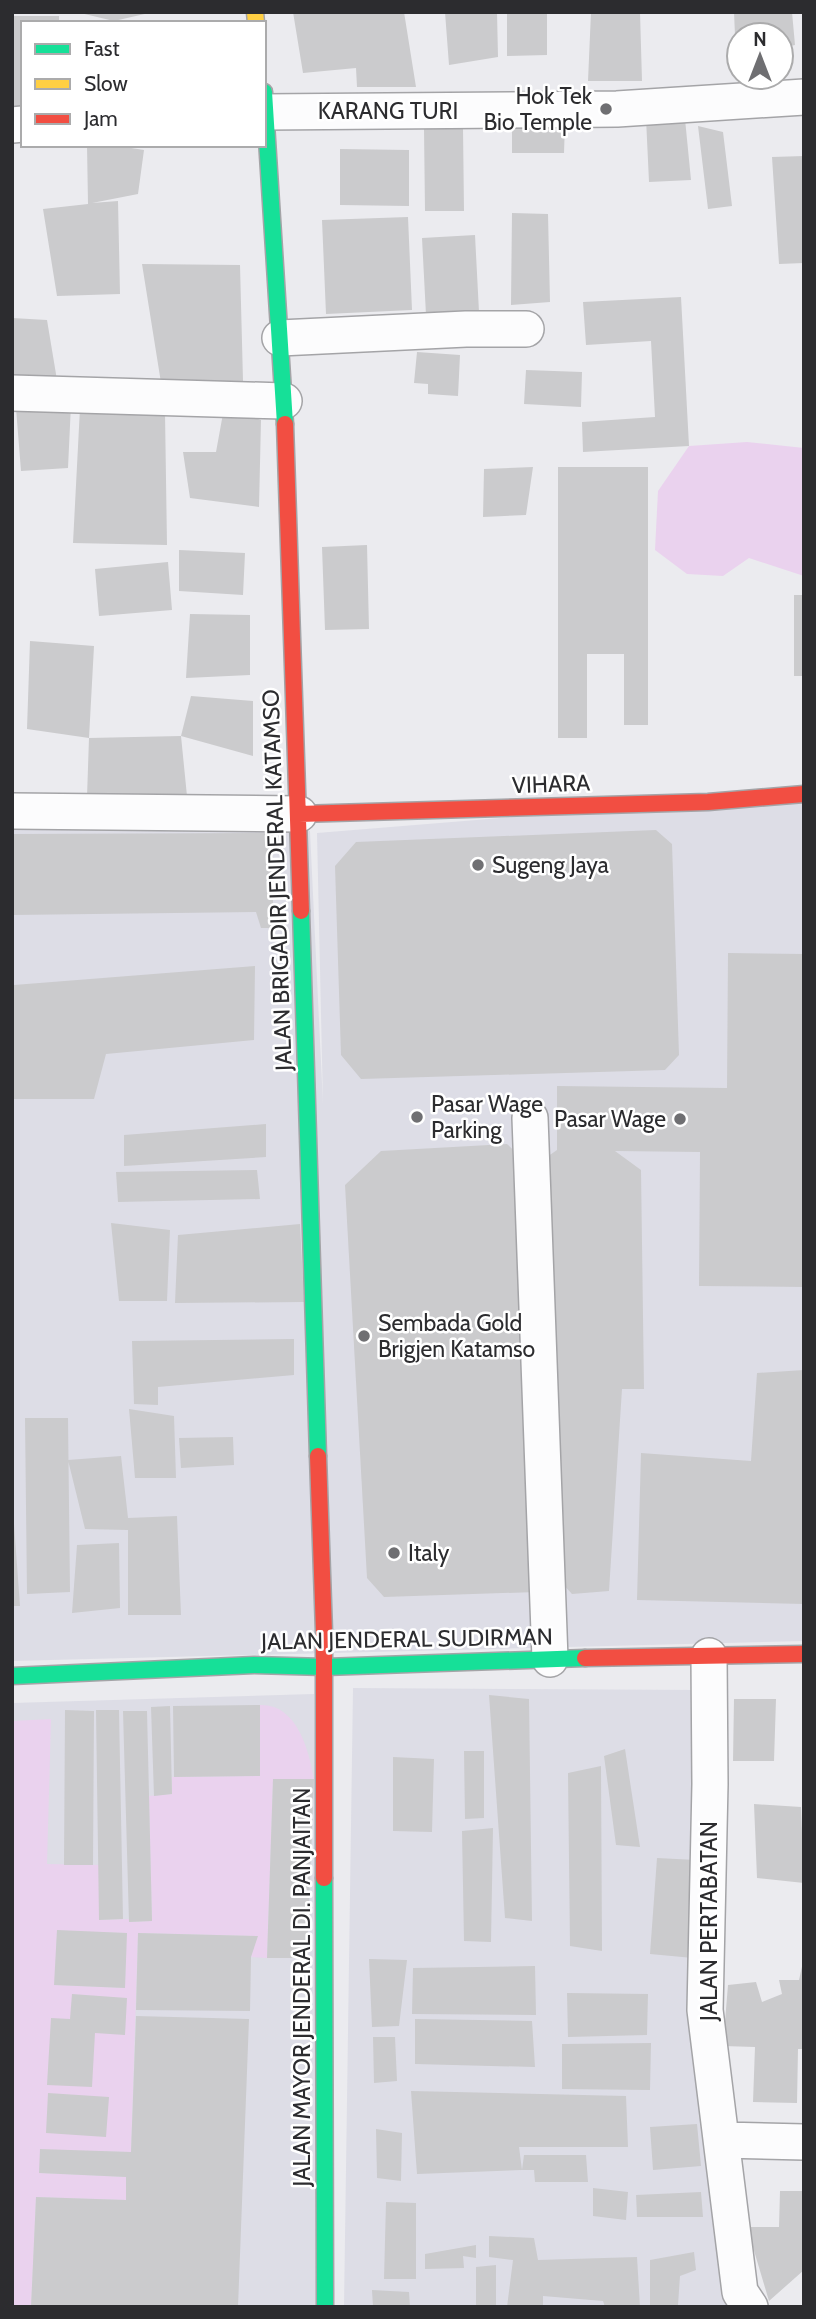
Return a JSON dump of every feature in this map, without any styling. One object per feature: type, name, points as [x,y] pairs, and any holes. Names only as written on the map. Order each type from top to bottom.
[{"type":"street","name":"KARANG TURI","points":[[266,105],[617,109],[804,97]]},
{"type":"street","name":"JALAN BRIGADIR JENDERAL KATAMSO","points":[[266,121],[284,401],[325,1667]]},
{"type":"street","points":[[280,338],[466,328],[526,328]]},
{"type":"street","points":[[12,393],[284,401]]},
{"type":"street","name":"VIHARA","points":[[299,814],[708,802],[804,794]]},
{"type":"street","points":[[12,811],[299,814]]},
{"type":"street","points":[[530,1118],[550,1659]]},
{"type":"street","name":"JALAN JENDERAL SUDIRMAN","points":[[12,1676],[254,1665],[325,1667],[804,1654]]},
{"type":"street","name":"JALAN PERTABATAN","points":[[709,1656],[710,1784],[705,2010],[740,2292],[750,2307]]},
{"type":"street","name":"JALAN MAYOR JENDERAL DI. PANJAITAN","points":[[325,1667],[325,2307]]},
{"type":"street","points":[[722,2140],[804,2142]]},
{"type":"shaded area","points":[[747,442],[804,448],[804,576],[749,558],[723,576],[687,574],[655,550],[658,491],[689,446]]},
{"type":"shaded area","points":[[804,793],[804,1641],[12,1661],[12,817],[310,831],[323,1104],[317,833]]},
{"type":"shaded area","points":[[353,1688],[702,1690],[704,2011],[748,2307],[344,2307]]},
{"type":"shaded area","points":[[314,1694],[320,2307],[12,2307],[12,1703]]},
{"type":"shaded area","points":[[260,1705],[273,1707],[292,1720],[309,1755],[314,1779],[273,1780],[267,1958],[251,1957],[257,1936],[138,1933],[131,2152],[40,2150],[40,2173],[126,2177],[126,2200],[36,2197],[31,2307],[12,2307],[12,1721],[51,1719],[47,1864],[99,1865],[100,1920],[152,1921],[149,1796],[172,1794],[172,1777],[260,1776]],"holes":[[[57,1931],[126,1933],[125,1988],[55,1985]]]},
{"type":"building","points":[[76,12],[149,12],[149,13],[114,21]]},
{"type":"building","points":[[293,12],[404,12],[416,87],[357,87],[356,68],[303,73]]},
{"type":"building","points":[[445,12],[497,12],[498,57],[449,65]]},
{"type":"building","points":[[507,12],[547,12],[547,55],[507,56]]},
{"type":"building","points":[[591,12],[640,12],[642,81],[588,81]]},
{"type":"building","points":[[734,12],[792,12],[793,21],[734,21]]},
{"type":"building","points":[[12,16],[59,16],[59,21],[21,21],[21,107],[12,109]]},
{"type":"building","points":[[646,118],[685,119],[691,180],[649,182]]},
{"type":"building","points":[[512,122],[565,123],[564,153],[512,153]]},
{"type":"building","points":[[698,126],[723,132],[732,206],[708,209]]},
{"type":"building","points":[[463,128],[464,211],[425,211],[424,129]]},
{"type":"building","points":[[87,147],[144,150],[138,194],[92,203],[118,201],[120,294],[57,296],[43,209],[88,204]]},
{"type":"building","points":[[340,149],[409,150],[409,206],[340,205]]},
{"type":"building","points":[[804,156],[804,263],[779,264],[772,157]]},
{"type":"building","points":[[512,213],[548,214],[550,302],[511,305]]},
{"type":"building","points":[[408,217],[412,310],[326,314],[322,220]]},
{"type":"building","points":[[475,235],[479,312],[426,315],[422,238]]},
{"type":"building","points":[[142,264],[240,265],[243,381],[162,389]]},
{"type":"building","points":[[681,297],[689,446],[583,452],[582,422],[655,417],[651,341],[586,345],[583,302]]},
{"type":"building","points":[[12,318],[47,320],[57,380],[12,380]]},
{"type":"building","points":[[417,352],[460,355],[458,396],[428,394],[428,384],[414,383]]},
{"type":"building","points":[[526,370],[582,372],[581,407],[524,404]]},
{"type":"building","points":[[71,404],[68,468],[21,471],[16,408]]},
{"type":"building","points":[[80,408],[165,413],[167,545],[73,543]]},
{"type":"building","points":[[224,408],[261,420],[259,507],[190,498],[183,452],[216,452]]},
{"type":"building","points":[[533,467],[526,515],[483,517],[484,469]]},
{"type":"building","points":[[558,467],[648,467],[648,725],[624,725],[624,654],[587,654],[587,738],[558,738]]},
{"type":"building","points":[[367,545],[369,629],[325,630],[322,547]]},
{"type":"building","points":[[179,550],[245,553],[243,595],[179,591]]},
{"type":"building","points":[[168,562],[172,610],[99,616],[95,569]]},
{"type":"building","points":[[794,595],[804,595],[804,676],[794,676]]},
{"type":"building","points":[[190,614],[250,615],[250,675],[186,678]]},
{"type":"building","points":[[30,641],[94,646],[89,738],[27,729]]},
{"type":"building","points":[[191,696],[253,701],[253,756],[181,736]]},
{"type":"building","points":[[181,736],[188,806],[87,797],[89,738]]},
{"type":"building","points":[[656,830],[672,844],[679,1055],[665,1070],[361,1079],[341,1055],[335,866],[356,842]]},
{"type":"building","points":[[273,833],[273,928],[261,928],[256,912],[12,915],[12,834]]},
{"type":"building","points":[[728,953],[804,954],[804,1287],[699,1286],[700,1152],[615,1151],[641,1170],[644,1389],[622,1389],[609,1591],[572,1594],[550,1570],[537,1164],[557,1150],[557,1086],[727,1088]]},
{"type":"building","points":[[255,966],[254,1040],[106,1054],[94,1099],[13,1099],[14,985]]},
{"type":"building","points":[[266,1124],[266,1157],[124,1166],[124,1135]]},
{"type":"building","points":[[507,1144],[524,1160],[536,1592],[384,1597],[367,1578],[345,1185],[381,1151]]},
{"type":"building","points":[[257,1170],[260,1199],[118,1202],[116,1172]]},
{"type":"building","points":[[111,1223],[170,1230],[167,1301],[119,1301]]},
{"type":"building","points":[[300,1224],[304,1302],[175,1303],[178,1235]]},
{"type":"building","points":[[294,1339],[294,1375],[158,1387],[158,1405],[134,1404],[132,1341]]},
{"type":"building","points":[[804,1370],[804,1604],[637,1600],[641,1453],[751,1461],[757,1373]]},
{"type":"building","points":[[129,1409],[174,1416],[176,1478],[135,1478]]},
{"type":"building","points":[[25,1418],[68,1418],[70,1592],[27,1594]]},
{"type":"building","points":[[233,1437],[234,1465],[181,1468],[179,1438]]},
{"type":"building","points":[[121,1456],[128,1518],[177,1516],[181,1615],[128,1615],[128,1530],[85,1529],[68,1460]]},
{"type":"building","points":[[14,1524],[20,1606],[12,1606]]},
{"type":"building","points":[[119,1543],[120,1608],[72,1613],[77,1545]]},
{"type":"building","points":[[489,1695],[529,1699],[532,1921],[505,1918]]},
{"type":"building","points":[[734,1699],[776,1699],[774,1761],[733,1761]]},
{"type":"building","points":[[260,1705],[260,1776],[174,1777],[173,1706]]},
{"type":"building","points":[[170,1706],[172,1794],[154,1796],[151,1707]]},
{"type":"building","points":[[65,1710],[94,1711],[93,1865],[64,1865]]},
{"type":"building","points":[[96,1710],[119,1710],[123,1919],[99,1920]]},
{"type":"building","points":[[123,1711],[147,1711],[152,1921],[129,1922]]},
{"type":"building","points":[[625,1749],[640,1847],[616,1845],[604,1756]]},
{"type":"building","points":[[464,1751],[484,1751],[484,1818],[465,1819]]},
{"type":"building","points":[[393,1757],[434,1759],[432,1832],[393,1831]]},
{"type":"building","points":[[601,1766],[602,1951],[570,1946],[568,1773]]},
{"type":"building","points":[[273,1779],[314,1779],[307,1958],[267,1958]]},
{"type":"building","points":[[754,1804],[801,1807],[804,1883],[757,1878]]},
{"type":"building","points":[[493,1828],[491,1942],[464,1941],[462,1831]]},
{"type":"building","points":[[657,1858],[696,1860],[693,1958],[650,1954]]},
{"type":"building","points":[[57,1930],[127,1933],[125,1988],[54,1985]]},
{"type":"building","points":[[138,1933],[258,1936],[251,1957],[250,2011],[136,2010]]},
{"type":"building","points":[[369,1959],[407,1960],[399,2026],[372,2027]]},
{"type":"building","points":[[803,1962],[804,2049],[798,2049],[797,2103],[753,2102],[755,2047],[723,2046],[728,1985],[756,1982],[762,2002],[782,1994],[779,1980],[799,1980]]},
{"type":"building","points":[[535,1966],[536,2015],[412,2014],[413,1968]]},
{"type":"building","points":[[567,1993],[648,1994],[647,2035],[568,2037]]},
{"type":"building","points":[[72,1994],[127,1998],[125,2035],[95,2033],[92,2087],[47,2085],[51,2018],[70,2019]]},
{"type":"building","points":[[136,2016],[249,2019],[238,2307],[31,2307],[36,2197],[126,2200],[126,2177],[39,2173],[40,2149],[131,2152]]},
{"type":"building","points":[[415,2019],[532,2021],[535,2067],[415,2064]]},
{"type":"building","points":[[373,2037],[395,2037],[397,2081],[374,2083]]},
{"type":"building","points":[[651,2043],[650,2090],[562,2089],[562,2044]]},
{"type":"building","points":[[411,2091],[626,2096],[628,2147],[519,2147],[522,2170],[417,2174]]},
{"type":"building","points":[[48,2093],[109,2097],[106,2137],[46,2133]]},
{"type":"building","points":[[697,2124],[701,2166],[653,2170],[650,2127]]},
{"type":"building","points":[[376,2129],[402,2133],[401,2181],[377,2178]]},
{"type":"building","points":[[524,2155],[586,2155],[588,2182],[535,2182],[534,2170],[522,2170]]},
{"type":"building","points":[[593,2188],[628,2192],[626,2220],[593,2216]]},
{"type":"building","points":[[780,2191],[804,2191],[804,2270],[769,2301],[747,2227],[779,2227]]},
{"type":"building","points":[[701,2192],[703,2217],[637,2217],[636,2195]]},
{"type":"building","points":[[386,2202],[416,2203],[416,2279],[384,2279]]},
{"type":"building","points":[[489,2236],[534,2238],[538,2260],[637,2257],[640,2307],[605,2307],[603,2301],[543,2296],[543,2307],[507,2307],[513,2260],[489,2257]]},
{"type":"building","points":[[476,2245],[476,2258],[463,2256],[464,2268],[425,2269],[425,2254]]},
{"type":"building","points":[[694,2252],[696,2270],[680,2276],[678,2305],[650,2307],[650,2260]]},
{"type":"building","points":[[496,2265],[496,2307],[476,2307],[476,2267]]},
{"type":"building","points":[[372,2290],[409,2292],[410,2307],[373,2307]]},
{"type":"traffic: fast","points":[[266,124],[285,424]]},
{"type":"traffic: fast","points":[[301,911],[318,1456]]},
{"type":"traffic: fast","points":[[12,1676],[254,1665],[325,1667],[585,1658]]},
{"type":"traffic: fast","points":[[324,1878],[325,2307]]},
{"type":"traffic: slow","points":[[255,12],[256,21]]},
{"type":"traffic: jam","points":[[285,424],[301,911]]},
{"type":"traffic: jam","points":[[299,814],[708,802],[804,794]]},
{"type":"traffic: jam","points":[[318,1456],[324,1632],[324,1878]]},
{"type":"traffic: jam","points":[[585,1658],[804,1654]]},
{"type":"place","name":"Hok Tek Bio Temple","points":[[606,109]]},
{"type":"place","name":"Sugeng Jaya","points":[[478,865]]},
{"type":"place","name":"Pasar Wage Parking","points":[[417,1117]]},
{"type":"place","name":"Pasar Wage","points":[[680,1119]]},
{"type":"place","name":"Sembada Gold Brigjen Katamso","points":[[364,1336]]},
{"type":"place","name":"Italy","points":[[394,1553]]}]
